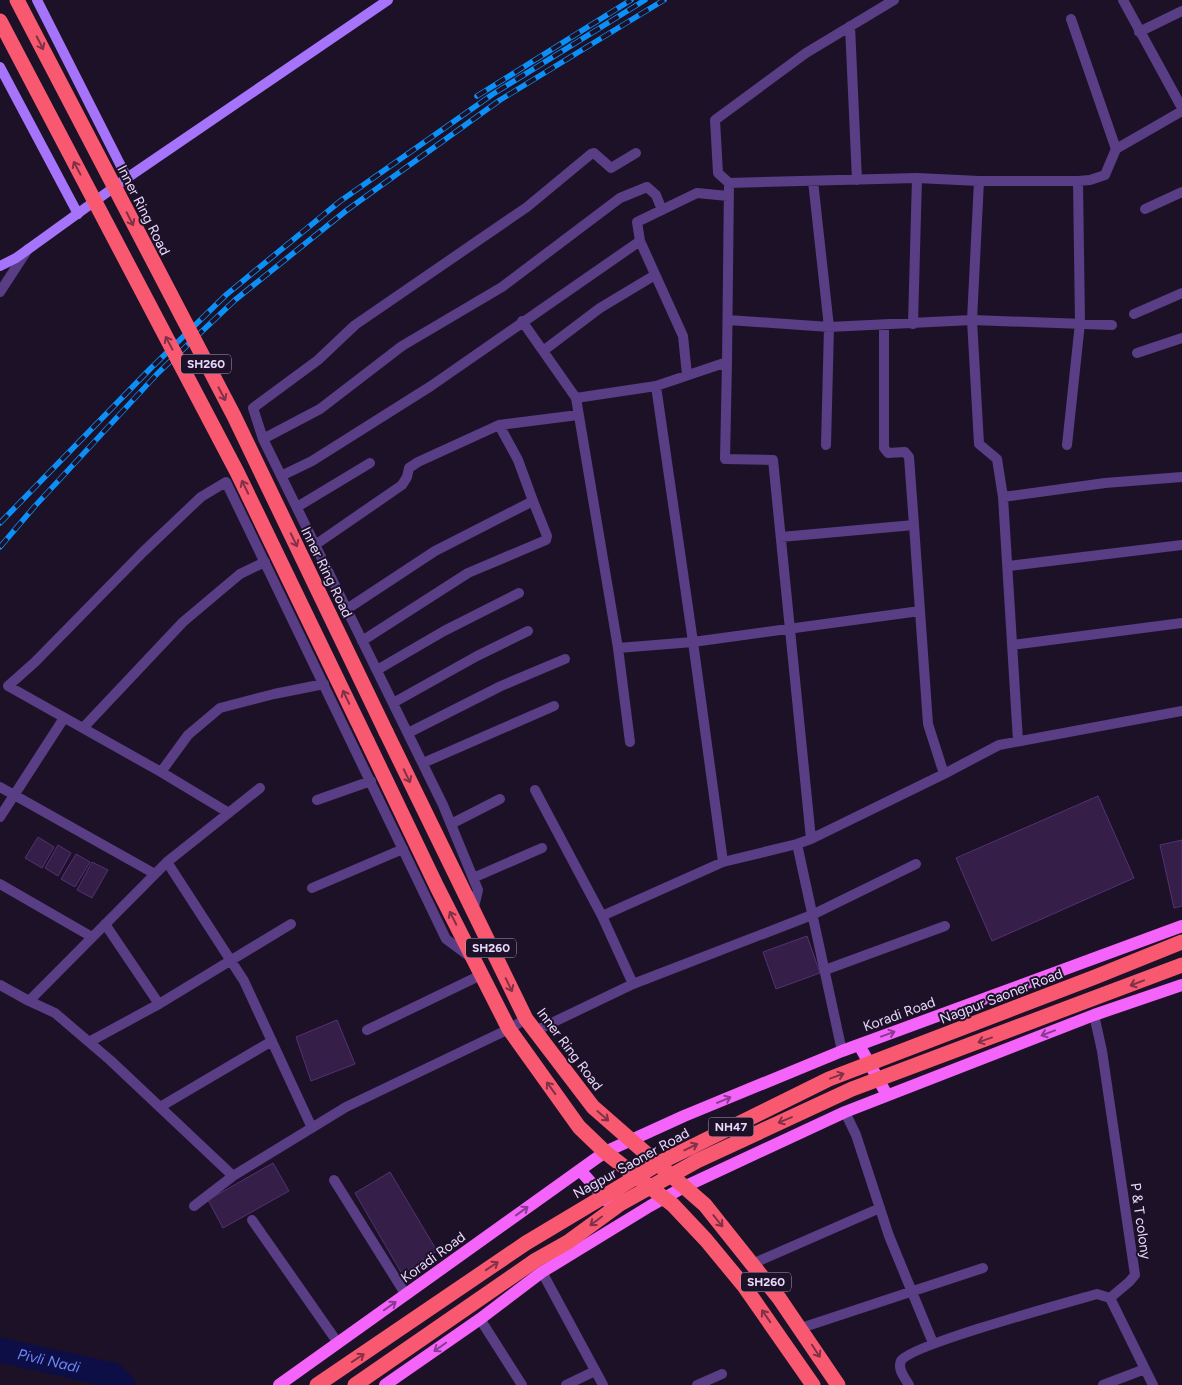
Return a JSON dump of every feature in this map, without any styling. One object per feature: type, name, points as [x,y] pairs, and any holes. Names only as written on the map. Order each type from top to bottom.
[{"type":"highway","name":"Inner Ring Road","points":[[17,0],[234,416],[386,732],[531,1025],[593,1107],[631,1140]]},
{"type":"highway","name":"SH260","points":[[0,21],[237,472],[509,1029],[579,1127],[605,1152],[673,1205],[706,1240],[744,1286],[813,1385]]},
{"type":"highway","name":"Nagpur Saoner Road","points":[[317,1385],[526,1243],[663,1161],[829,1079],[1182,942]]},
{"type":"highway","name":"NH47","points":[[355,1385],[536,1260],[568,1242],[614,1208],[696,1160],[852,1090],[1182,965]]},
{"type":"highway","name":"SH260","points":[[631,1140],[705,1205],[801,1328],[838,1385]]},
{"type":"main road","name":"Koradi Road","points":[[631,1140],[842,1051],[1182,926]]},
{"type":"main road","points":[[385,1385],[480,1319],[542,1272],[684,1187],[845,1112],[887,1095],[1094,1015],[1182,986]]},
{"type":"main road","points":[[858,1045],[887,1095]]},
{"type":"main road","name":"NH47","points":[[605,1152],[631,1140]]},
{"type":"main road","name":"Koradi Road","points":[[285,1383],[605,1152]]},
{"type":"main road","points":[[580,1170],[625,1221]]},
{"type":"street","points":[[37,0],[127,178]]},
{"type":"street","points":[[0,266],[16,258],[127,178],[388,0]]},
{"type":"street","points":[[811,839],[773,460],[726,459],[728,183],[718,173],[715,120],[806,53],[894,0]]},
{"type":"street","points":[[728,183],[916,178],[1078,182],[1105,175],[1116,149],[1182,110],[1123,0]]},
{"type":"street","points":[[1139,32],[1182,11]]},
{"type":"street","points":[[1071,19],[1116,149]]},
{"type":"street","points":[[850,26],[856,180]]},
{"type":"street","points":[[0,67],[78,214]]},
{"type":"street","points":[[473,910],[478,890],[451,824],[423,763],[263,439],[253,408],[318,360],[355,325],[527,207],[591,154],[594,153],[610,168],[636,153]]},
{"type":"street","points":[[913,324],[916,178]]},
{"type":"street","points":[[813,181],[828,327],[826,445]]},
{"type":"street","points":[[979,181],[972,320],[979,444],[997,459],[1003,497],[1009,566],[1018,741]]},
{"type":"street","points":[[1066,445],[1080,323],[1078,182]]},
{"type":"street","points":[[263,439],[320,409],[402,346],[502,287],[620,198],[647,187],[656,194],[662,210]]},
{"type":"street","points":[[1145,209],[1182,192]]},
{"type":"street","points":[[687,375],[683,336],[640,241],[637,222],[697,193],[728,196]]},
{"type":"street","points":[[281,476],[312,462],[431,386],[640,241]]},
{"type":"street","points":[[0,292],[28,249]]},
{"type":"street","points":[[543,351],[600,308],[655,275]]},
{"type":"street","points":[[1134,314],[1182,293]]},
{"type":"street","points":[[728,320],[828,327],[972,320],[1112,325]]},
{"type":"street","points":[[522,322],[576,398],[618,648],[630,742]]},
{"type":"street","points":[[884,325],[884,448],[888,452],[905,452],[909,457],[928,724],[944,774]]},
{"type":"street","points":[[1137,352],[1182,338]]},
{"type":"street","points":[[576,398],[656,386],[727,362]]},
{"type":"street","points":[[656,386],[724,862]]},
{"type":"street","points":[[315,545],[402,484],[407,477],[409,468],[418,462],[499,425],[578,415]]},
{"type":"street","points":[[362,640],[468,573],[546,540],[518,460],[499,425]]},
{"type":"street","points":[[296,508],[370,463]]},
{"type":"street","points":[[1003,497],[1105,483],[1182,477]]},
{"type":"street","points":[[229,813],[161,772],[8,686],[35,662],[143,552],[201,497],[226,482],[446,939],[473,958]]},
{"type":"street","points":[[347,609],[435,550],[533,501]]},
{"type":"street","points":[[781,537],[914,525]]},
{"type":"street","points":[[1009,566],[1182,545]]},
{"type":"street","points":[[83,728],[183,622],[240,574],[265,562]]},
{"type":"street","points":[[377,670],[444,631],[519,593]]},
{"type":"street","points":[[618,648],[693,642],[920,611]]},
{"type":"street","points":[[1012,645],[1182,623]]},
{"type":"street","points":[[393,703],[477,656],[528,631]]},
{"type":"street","points":[[408,733],[501,686],[565,659]]},
{"type":"street","points":[[161,772],[188,734],[220,708],[324,684]]},
{"type":"street","points":[[423,763],[554,706]]},
{"type":"street","points":[[602,916],[724,862],[811,839],[999,745],[1182,710]]},
{"type":"street","points":[[0,817],[64,718]]},
{"type":"street","points":[[317,800],[371,781]]},
{"type":"street","points":[[0,788],[155,874]]},
{"type":"street","points":[[29,1001],[167,862],[260,788]]},
{"type":"street","points":[[535,790],[602,916],[633,984]]},
{"type":"street","points":[[451,824],[500,799]]},
{"type":"street","points":[[797,844],[842,1051]]},
{"type":"street","points":[[473,878],[542,848]]},
{"type":"street","points":[[312,888],[403,849]]},
{"type":"street","points":[[167,862],[244,981],[312,1128]]},
{"type":"street","points":[[194,1206],[232,1176],[346,1107],[509,1029],[531,1025],[812,915],[916,864]]},
{"type":"street","points":[[0,884],[92,938]]},
{"type":"street","points":[[105,924],[159,1004]]},
{"type":"street","points":[[89,1042],[159,1004],[291,924]]},
{"type":"street","points":[[825,970],[945,926]]},
{"type":"street","points":[[367,1030],[482,975]]},
{"type":"street","points":[[0,985],[55,1013],[160,1107],[232,1176]]},
{"type":"street","name":"P & T colony","points":[[1094,1015],[1102,1051],[1135,1275],[1110,1298]]},
{"type":"street","points":[[160,1107],[272,1041]]},
{"type":"street","points":[[845,1112],[856,1135],[889,1236],[933,1343]]},
{"type":"street","points":[[334,1180],[406,1295]]},
{"type":"street","points":[[752,1264],[880,1208]]},
{"type":"street","points":[[252,1220],[338,1343]]},
{"type":"street","points":[[801,1328],[983,1268]]},
{"type":"street","points":[[542,1272],[603,1385]]},
{"type":"street","points":[[909,1385],[900,1368],[900,1362],[904,1357],[933,1343],[1096,1294],[1110,1298],[1153,1385]]},
{"type":"street","points":[[480,1319],[522,1385]]},
{"type":"street","points":[[1103,1385],[1146,1369]]},
{"type":"street","points":[[566,1385],[595,1371]]},
{"type":"street","points":[[697,1385],[722,1374]]},
{"type":"building","points":[[1098,796],[1134,878],[992,941],[956,858]]},
{"type":"building","points":[[38,837],[54,847],[42,868],[25,858]]},
{"type":"building","points":[[1182,840],[1182,906],[1174,908],[1160,845]]},
{"type":"building","points":[[58,845],[71,853],[58,876],[45,868]]},
{"type":"building","points":[[76,854],[90,862],[75,887],[61,879]]},
{"type":"building","points":[[92,862],[108,870],[92,898],[77,890]]},
{"type":"building","points":[[807,936],[820,973],[776,989],[763,952]]},
{"type":"building","points":[[337,1020],[355,1064],[311,1081],[296,1037]]},
{"type":"building","points":[[273,1163],[289,1191],[223,1228],[208,1200]]},
{"type":"building","points":[[390,1172],[437,1251],[402,1274],[355,1193]]},
{"type":"waterway","name":"Pivli Nadi","points":[[0,1350],[112,1375],[123,1385]]},
{"type":"railway","points":[[477,96],[631,0]]},
{"type":"railway","points":[[0,523],[150,369],[227,294],[339,202],[493,94],[645,0]]},
{"type":"railway","points":[[0,547],[35,506],[158,373],[235,300],[347,210],[500,100],[664,0]]}]
